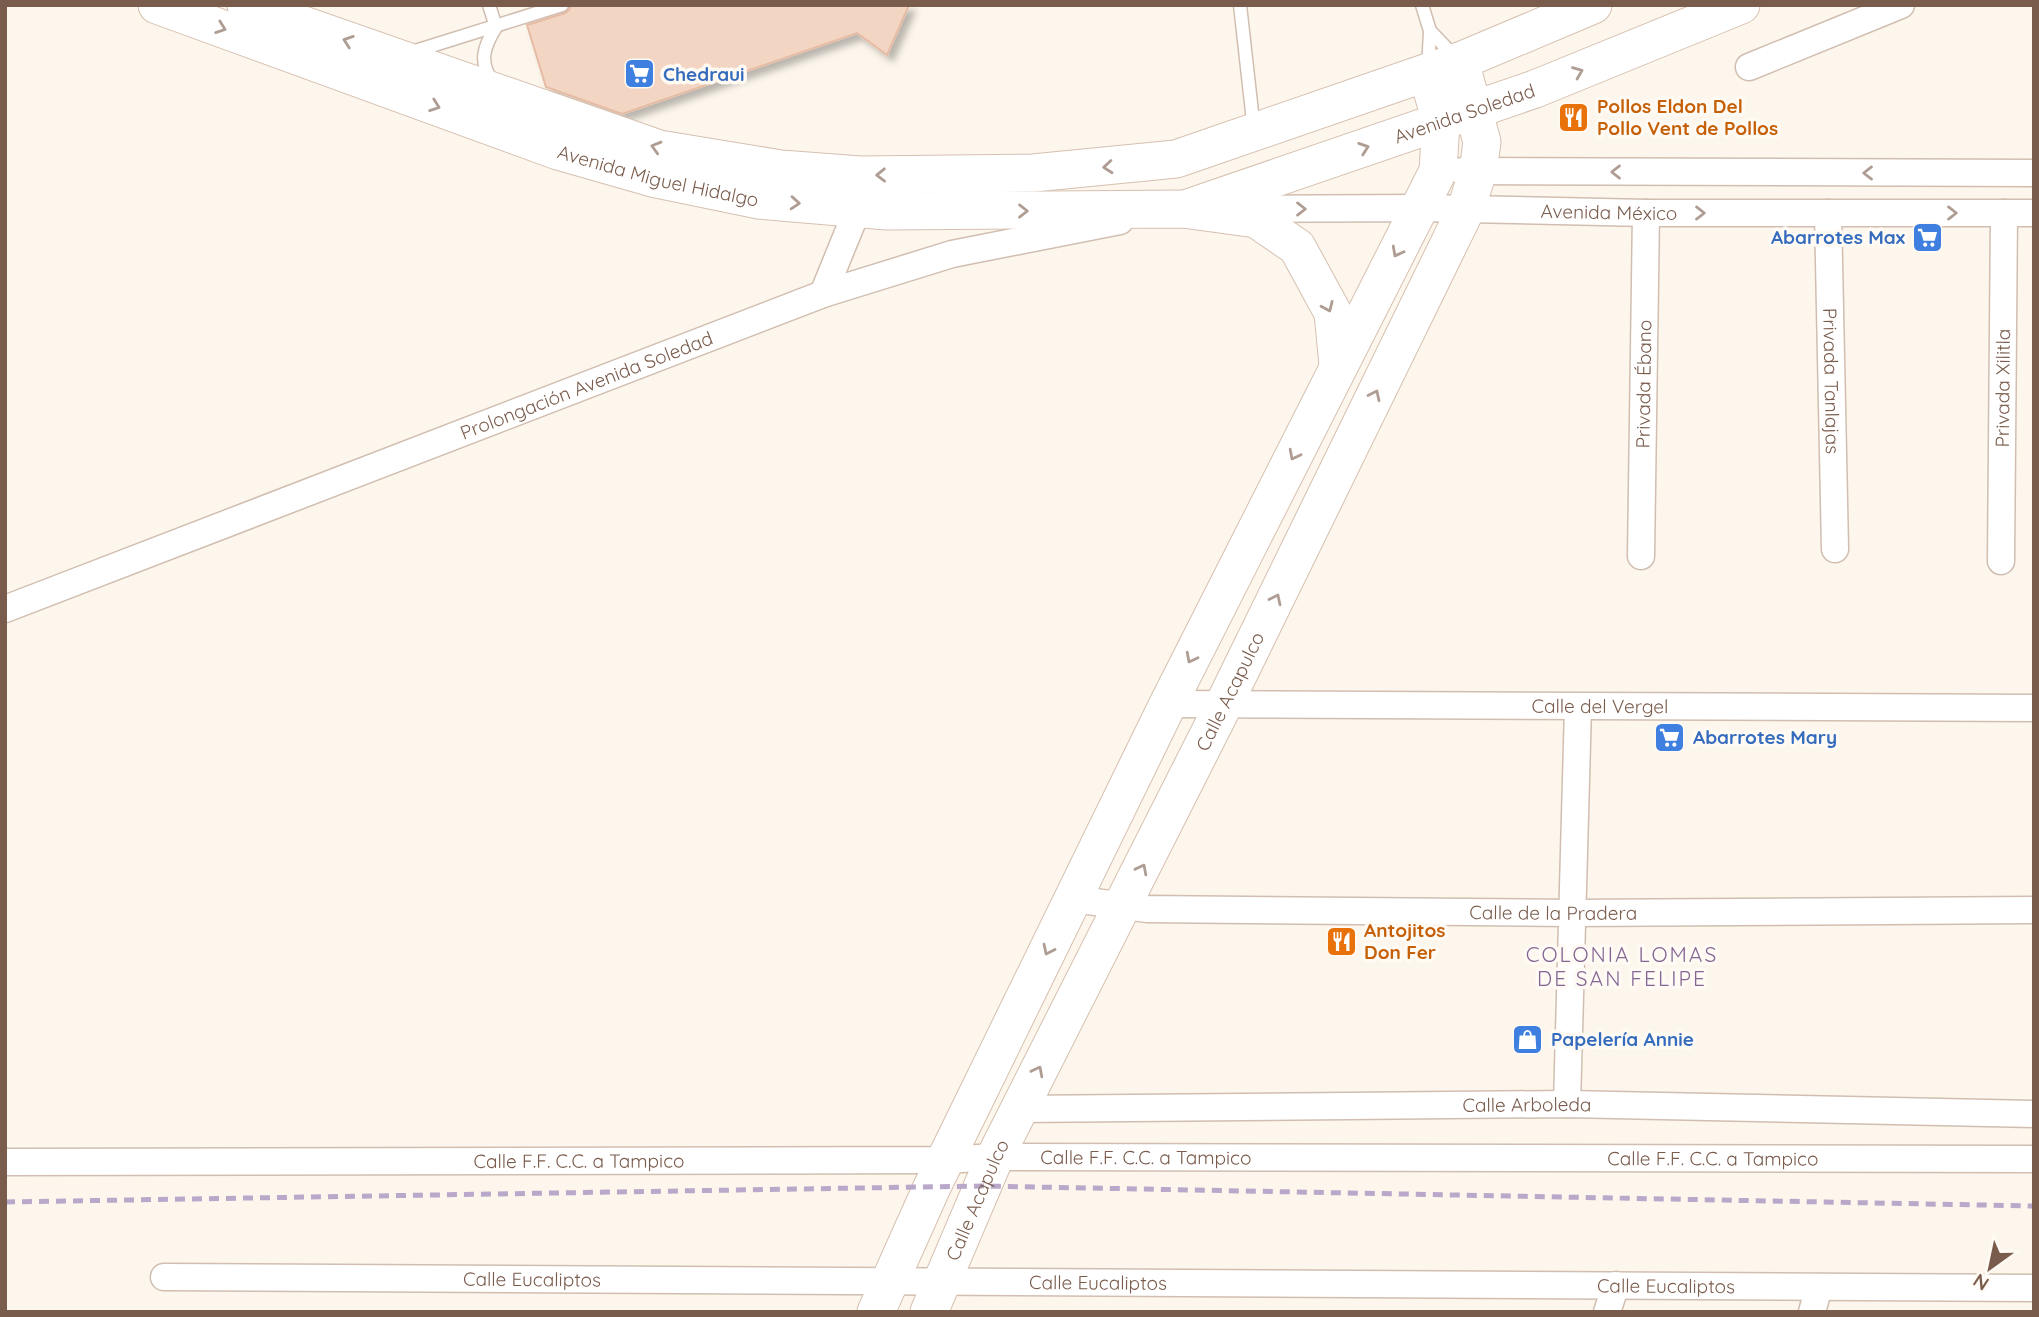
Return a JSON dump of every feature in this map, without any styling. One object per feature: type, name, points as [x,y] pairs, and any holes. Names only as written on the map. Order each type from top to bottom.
[{"type":"street","name":"Avenida Miguel Hidalgo","points":[[157,5],[558,150],[656,179],[758,201],[887,211],[1183,209]]},
{"type":"street","name":"Avenida Miguel Hidalgo","points":[[246,5],[659,149],[780,169],[860,175],[1033,173],[1176,159],[1255,134]]},
{"type":"street","points":[[1255,134],[1444,67],[1593,5]]},
{"type":"street","name":"Avenida Soledad","points":[[1183,209],[1535,89],[1741,5]]},
{"type":"street","points":[[1749,67],[1901,5]]},
{"type":"street","name":"Calle Acapulco","points":[[936,1297],[995,1157],[1223,706],[1466,209],[1478,171],[1482,142],[1458,116],[1444,67]]},
{"type":"street","name":"Calle Acapulco","points":[[883,1296],[932,1187],[1168,705],[1338,365],[1420,208],[1438,171],[1458,116]]},
{"type":"street","name":"Avenida México","points":[[1438,171],[2034,173]]},
{"type":"street","points":[[823,294],[858,208]]},
{"type":"street","name":"Avenida México","points":[[1183,209],[1420,208],[1646,213],[2034,213]]},
{"type":"street","points":[[1183,209],[1256,219],[1297,247],[1333,313],[1338,365]]},
{"type":"street","name":"Prolongación Avenida Soledad","points":[[5,609],[823,294],[952,254],[1183,209]]},
{"type":"street","name":"Privada Ébano","points":[[1641,556],[1646,213]]},
{"type":"street","name":"Privada Tanlajas","points":[[1828,213],[1835,549]]},
{"type":"street","name":"Privada Xilitla","points":[[2001,561],[2004,213]]},
{"type":"street","name":"Calle del Vergel","points":[[1168,705],[2034,708]]},
{"type":"street","points":[[1567,1104],[1578,707]]},
{"type":"street","name":"Calle de la Pradera","points":[[1073,899],[1147,909],[1571,912],[2034,909]]},
{"type":"street","name":"Calle Arboleda","points":[[1019,1109],[1567,1104],[2034,1114]]},
{"type":"street","name":"Calle F.F. C.C. a Tampico","points":[[5,1162],[946,1160],[995,1157],[2034,1159]]},
{"type":"street","name":"Calle Eucaliptos","points":[[164,1277],[936,1297],[1616,1285],[1816,1299],[2026,1296]]},
{"type":"street","points":[[1607,1312],[1616,1285]]},
{"type":"lane","points":[[489,5],[496,27],[486,43],[483,65],[490,80],[511,97]]},
{"type":"lane","points":[[396,58],[562,5]]},
{"type":"lane","points":[[1240,5],[1255,134]]},
{"type":"lane","points":[[1422,5],[1444,67]]},
{"type":"lane","points":[[1430,31],[1444,67]]},
{"type":"building","name":"Chedraui","points":[[571,5],[909,5],[887,55],[857,33],[622,114],[546,87],[527,25],[565,13]]},
{"type":"railway","points":[[5,1202],[982,1186],[2034,1206]]},
{"type":"place","name":"Chedraui","points":[[640,74]]},
{"type":"place","name":"Pollos Eldon Del Pollo Vent de Pollos","points":[[1574,117]]},
{"type":"place","name":"Abarrotes Max","points":[[1928,237]]},
{"type":"place","name":"Abarrotes Mary","points":[[1670,737]]},
{"type":"place","name":"Antojitos Don Fer","points":[[1341,941]]},
{"type":"place","name":"Papelería Annie","points":[[1528,1039]]},
{"type":"district","name":"COLONIA LOMAS DE SAN FELIPE","points":[[1622,966]]}]
